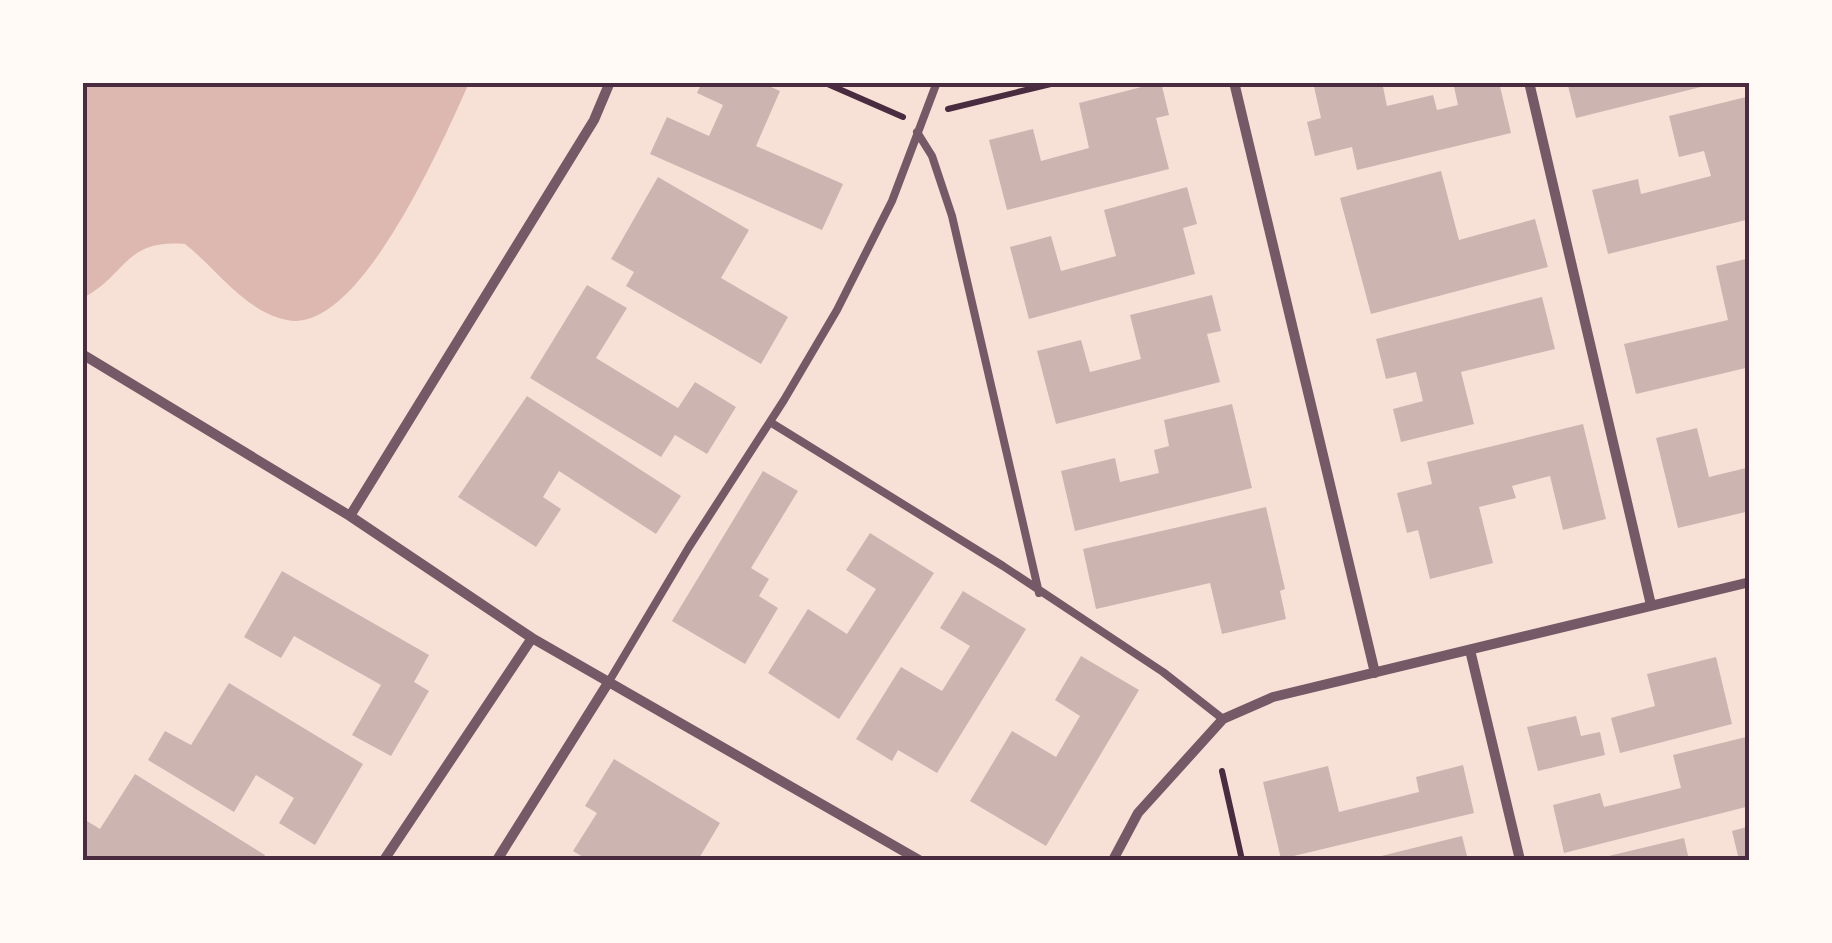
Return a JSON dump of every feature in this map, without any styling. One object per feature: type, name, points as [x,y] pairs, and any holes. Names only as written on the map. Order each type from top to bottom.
[{"type":"street","points":[[350,516],[594,120],[610,82]]},
{"type":"street","points":[[1234,82],[1375,673]]},
{"type":"street","points":[[1529,82],[1651,606]]},
{"type":"street","points":[[82,354],[350,516],[532,638],[919,860]]},
{"type":"street","points":[[1113,860],[1138,813],[1222,719],[1273,697],[1750,582]]},
{"type":"street","points":[[384,860],[532,638]]},
{"type":"street","points":[[1470,650],[1520,860]]},
{"type":"street","points":[[497,860],[608,683]]},
{"type":"lane","points":[[608,683],[836,310],[892,200],[937,82]]},
{"type":"lane","points":[[917,132],[932,156],[952,216],[1040,593]]},
{"type":"lane","points":[[770,422],[1003,566],[1163,672],[1222,719]]},
{"type":"path","points":[[823,82],[909,120]]},
{"type":"path","points":[[942,110],[1059,82]]},
{"type":"path","points":[[1222,771],[1242,860]]},
{"type":"shaded area","points":[[82,83],[469,83],[420,185],[370,266],[343,297],[315,317],[287,320],[245,299],[185,244],[165,244],[138,253],[83,298]]},
{"type":"building","points":[[702,82],[760,82],[780,91],[756,146],[843,184],[822,230],[650,154],[667,117],[709,136],[723,105],[697,93]]},
{"type":"building","points":[[1161,82],[1169,115],[1156,118],[1169,169],[1007,210],[989,140],[1033,129],[1041,161],[1089,148],[1079,103]]},
{"type":"building","points":[[1313,82],[1382,82],[1387,106],[1433,95],[1437,110],[1458,105],[1453,82],[1499,82],[1511,133],[1357,170],[1352,147],[1315,156],[1307,122],[1321,118]]},
{"type":"building","points":[[1567,82],[1713,82],[1713,84],[1576,118]]},
{"type":"building","points":[[1750,96],[1750,219],[1608,254],[1592,190],[1638,179],[1641,194],[1711,176],[1704,151],[1679,157],[1669,116]]},
{"type":"building","points":[[1441,171],[1459,240],[1535,219],[1548,267],[1371,314],[1340,198]]},
{"type":"building","points":[[658,177],[749,230],[721,278],[788,317],[761,364],[626,286],[634,272],[611,259]]},
{"type":"building","points":[[1187,187],[1197,224],[1183,228],[1195,274],[1029,319],[1010,247],[1051,236],[1061,271],[1116,256],[1104,210]]},
{"type":"building","points":[[1750,258],[1750,367],[1636,394],[1624,344],[1728,320],[1716,266]]},
{"type":"building","points":[[587,285],[627,308],[596,358],[678,408],[695,382],[736,407],[707,454],[675,435],[661,457],[530,378]]},
{"type":"building","points":[[1212,295],[1221,331],[1207,334],[1220,382],[1056,424],[1037,351],[1081,340],[1090,372],[1141,359],[1130,315]]},
{"type":"building","points":[[1542,297],[1555,349],[1461,372],[1474,424],[1401,442],[1393,409],[1423,401],[1416,372],[1386,379],[1376,339]]},
{"type":"building","points":[[527,396],[681,496],[656,534],[559,471],[543,497],[561,509],[536,547],[458,497]]},
{"type":"building","points":[[1232,404],[1252,488],[1075,531],[1061,471],[1115,458],[1120,482],[1159,473],[1154,450],[1169,446],[1164,420]]},
{"type":"building","points":[[1583,424],[1606,519],[1563,530],[1550,476],[1512,486],[1516,498],[1479,507],[1493,563],[1430,579],[1418,530],[1407,533],[1397,493],[1432,484],[1427,462]]},
{"type":"building","points":[[1697,428],[1709,477],[1750,467],[1750,511],[1678,528],[1656,438]]},
{"type":"building","points":[[763,471],[798,491],[751,568],[769,579],[759,596],[778,608],[745,664],[672,621]]},
{"type":"building","points":[[1266,507],[1285,589],[1280,591],[1286,619],[1222,634],[1210,583],[1096,609],[1083,549]]},
{"type":"building","points":[[870,533],[934,573],[839,719],[768,673],[808,609],[847,634],[876,589],[846,570]]},
{"type":"building","points":[[282,571],[429,655],[414,682],[429,691],[391,756],[352,735],[381,685],[294,636],[281,658],[244,637]]},
{"type":"building","points":[[963,591],[1026,629],[937,773],[898,750],[892,761],[856,739],[901,667],[942,691],[970,646],[940,628]]},
{"type":"building","points":[[1081,656],[1139,690],[1046,846],[970,801],[1012,731],[1056,757],[1080,716],[1055,700]]},
{"type":"building","points":[[1716,657],[1732,724],[1620,753],[1611,718],[1655,706],[1647,674]]},
{"type":"building","points":[[229,683],[363,764],[315,845],[279,823],[294,798],[256,775],[234,812],[148,760],[165,731],[191,745]]},
{"type":"building","points":[[1576,716],[1581,736],[1600,732],[1605,755],[1538,771],[1527,727]]},
{"type":"building","points":[[1746,737],[1750,750],[1750,806],[1564,853],[1553,805],[1600,793],[1604,807],[1681,788],[1673,755]]},
{"type":"building","points":[[614,759],[720,823],[698,860],[588,860],[573,851],[597,813],[585,806]]},
{"type":"building","points":[[1463,765],[1474,813],[1281,859],[1263,782],[1328,766],[1339,812],[1419,792],[1416,777]]},
{"type":"building","points":[[135,774],[265,855],[262,860],[82,860],[82,818],[100,829]]},
{"type":"building","points":[[1750,826],[1750,860],[1739,860],[1732,831]]},
{"type":"building","points":[[1462,836],[1468,860],[1369,860],[1369,859]]},
{"type":"building","points":[[1684,838],[1689,860],[1596,860],[1596,859]]}]
